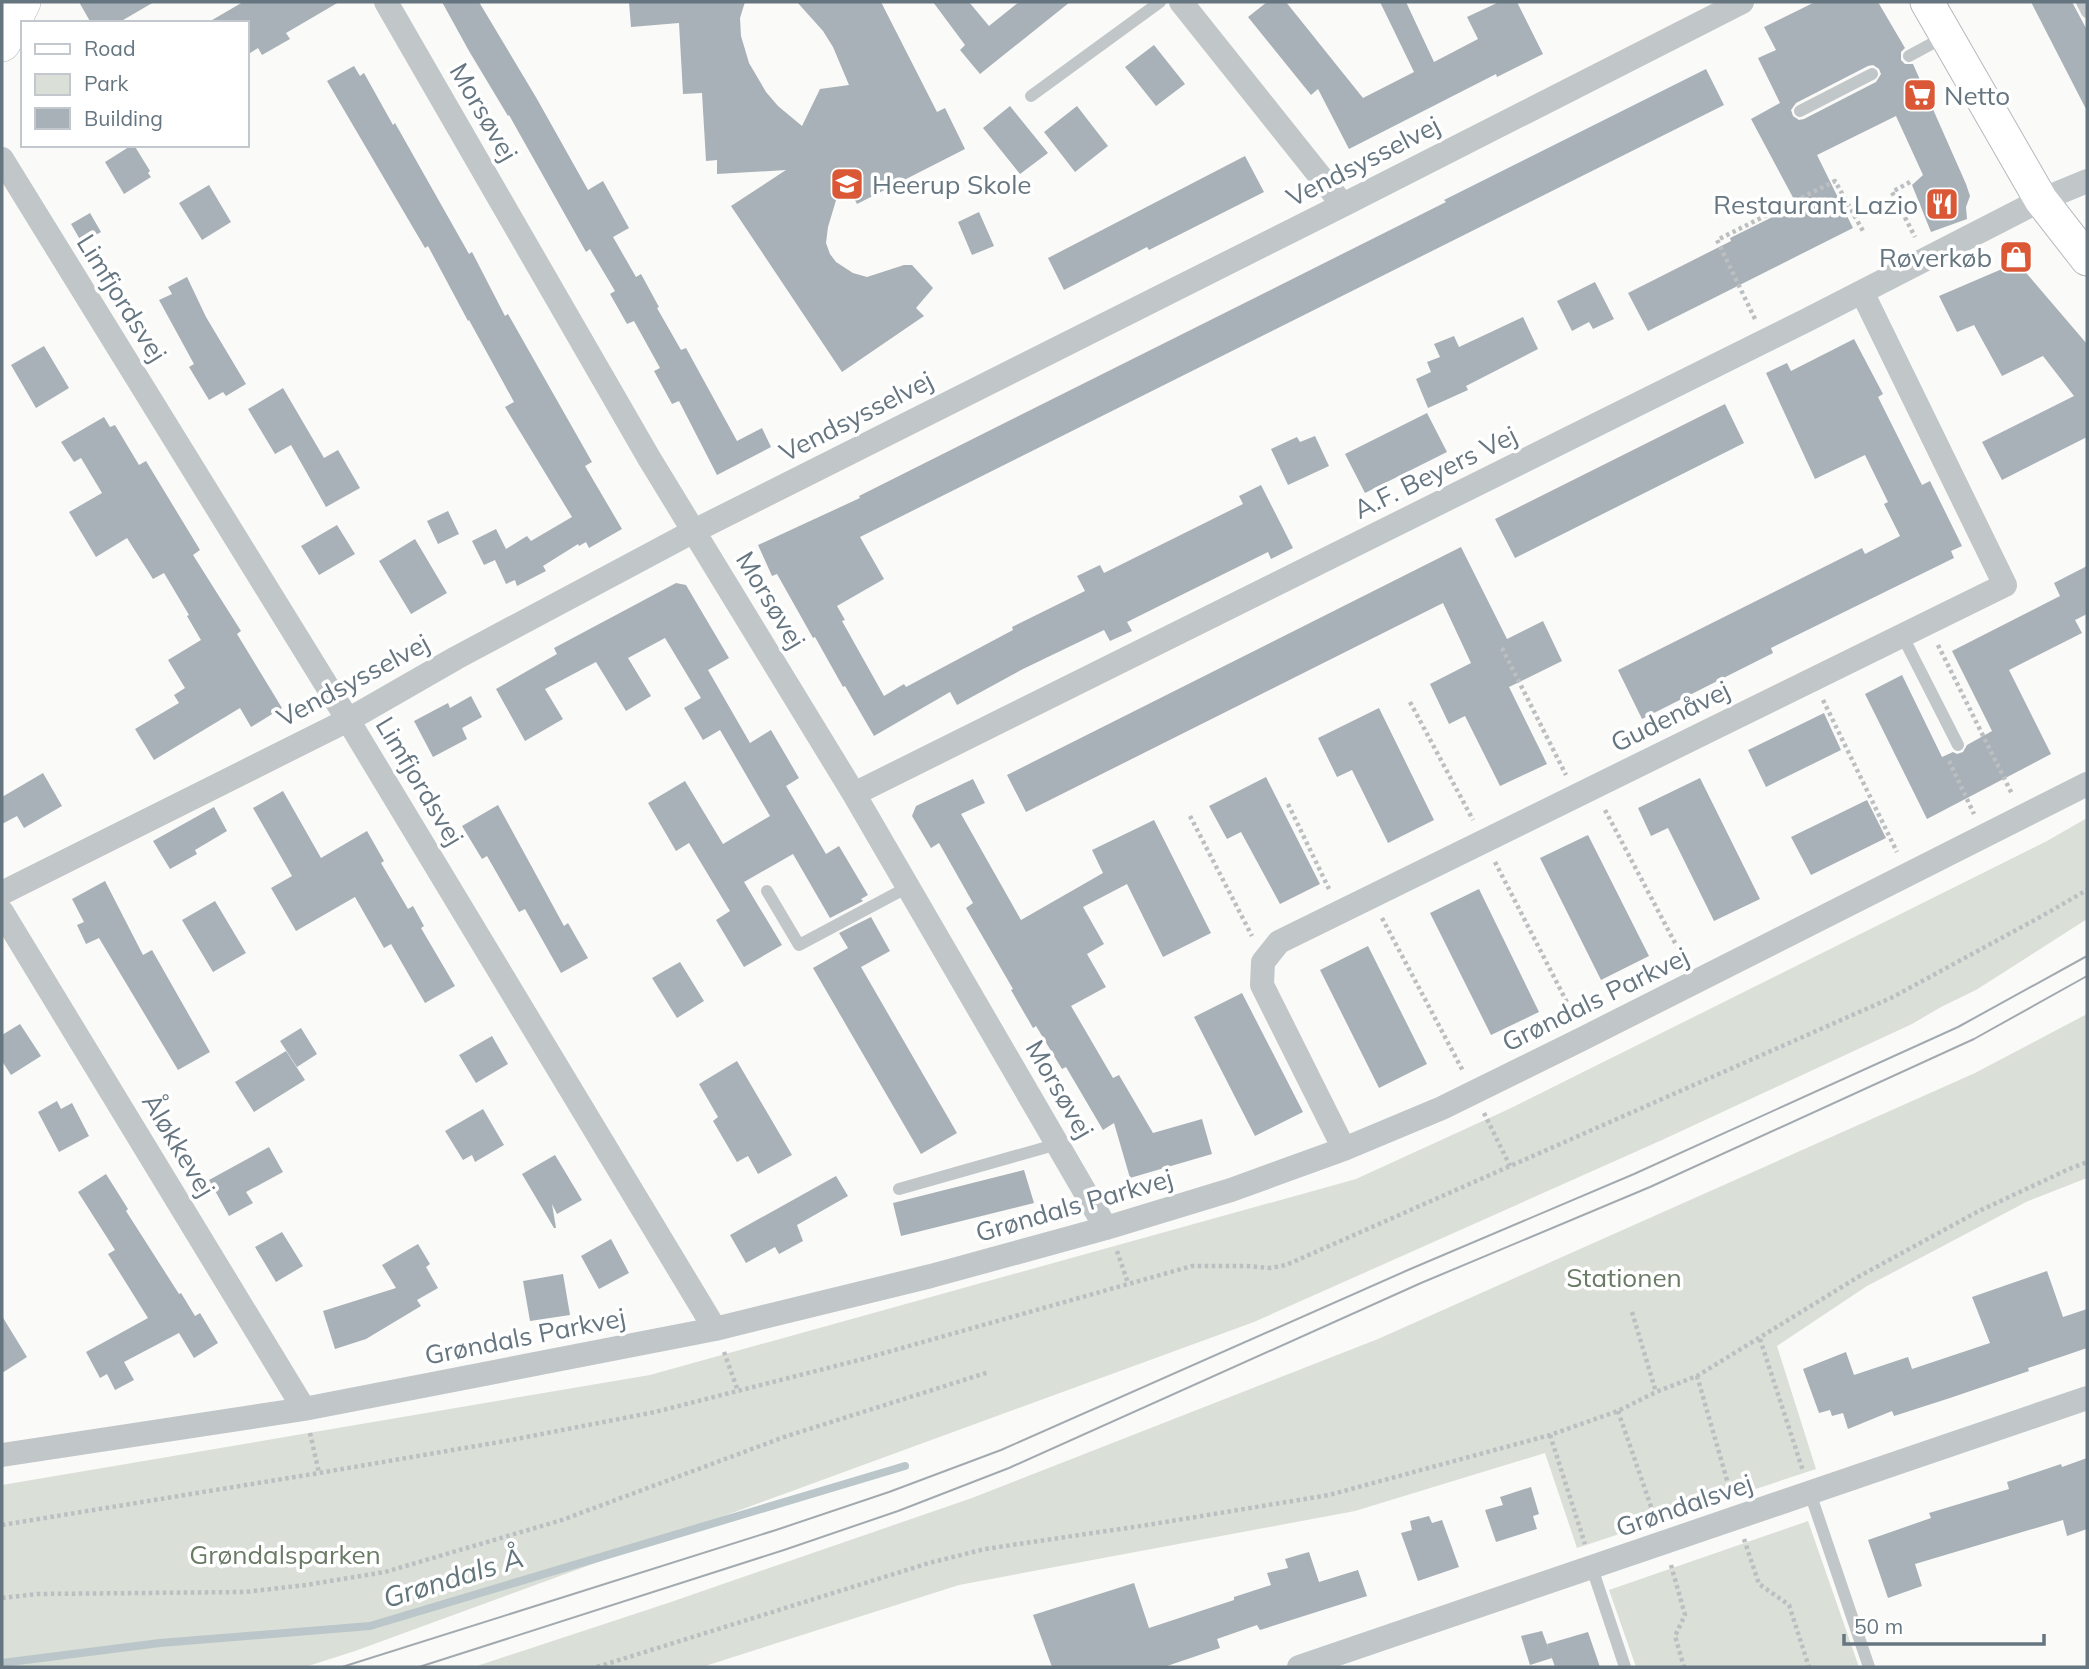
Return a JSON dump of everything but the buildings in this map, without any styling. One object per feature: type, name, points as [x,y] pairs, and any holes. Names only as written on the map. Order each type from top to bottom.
[{"type":"main road","points":[[2,43],[22,2]]},
{"type":"street","name":"Morsøvej","points":[[386,2],[649,458],[854,794],[1106,1228]]},
{"type":"street","points":[[1181,2],[1343,205]]},
{"type":"street","name":"Vendsysselvej","points":[[2,893],[348,720],[694,531],[1742,2]]},
{"type":"street","points":[[1927,2],[2041,200],[2081,242]]},
{"type":"street","name":"Limfjordsvej","points":[[2,159],[348,720],[715,1329]]},
{"type":"street","name":"A.F. Beyers Vej","points":[[854,794],[1765,341],[2041,200],[2087,181]]},
{"type":"street","name":"Gudenåvej","points":[[1264,960],[1279,942],[2005,584],[1862,292]]},
{"type":"street","name":"Grøndals Parkvej","points":[[2,1455],[304,1409],[715,1329],[931,1276],[1231,1190],[1344,1149],[1442,1108],[2087,784]]},
{"type":"street","name":"Åløkkevej","points":[[2,912],[304,1409]]},
{"type":"street","points":[[1264,960],[1262,985],[1344,1149]]},
{"type":"street","name":"Grøndalsvej","points":[[1299,1667],[2087,1398]]},
{"type":"lane","points":[[1031,96],[1160,2]]},
{"type":"lane","points":[[2082,2],[2087,12]]},
{"type":"lane","points":[[1909,56],[1947,35]]},
{"type":"lane","points":[[1801,111],[1872,74]]},
{"type":"lane","points":[[1902,635],[1958,745]]},
{"type":"lane","points":[[767,891],[799,945],[908,887]]},
{"type":"lane","points":[[899,1189],[1058,1144]]},
{"type":"lane","points":[[1810,1493],[1868,1667]]},
{"type":"lane","points":[[1592,1568],[1625,1667]]},
{"type":"path","points":[[1765,341],[1717,240],[1835,181],[1863,231]]},
{"type":"path","points":[[1910,182],[1892,192],[1926,260]]},
{"type":"path","points":[[1927,623],[2011,792]]},
{"type":"path","points":[[1502,648],[1673,939]]},
{"type":"path","points":[[1812,679],[1909,875]]},
{"type":"path","points":[[1410,702],[1576,1019],[1580,1040]]},
{"type":"path","points":[[1959,782],[1965,796]]},
{"type":"path","points":[[1288,804],[1340,912]]},
{"type":"path","points":[[1190,816],[1264,960]]},
{"type":"path","points":[[2,1525],[511,1440],[642,1414],[863,1359],[1192,1266],[1270,1268],[1286,1265],[1891,998],[2087,890]]},
{"type":"path","points":[[1371,897],[1474,1092]]},
{"type":"path","points":[[1487,1119],[1510,1166]]},
{"type":"path","points":[[597,1667],[929,1563],[985,1549],[1329,1495],[1550,1435],[1618,1411],[1697,1376],[1858,1277],[1977,1212],[2087,1162]]},
{"type":"path","points":[[1106,1228],[1128,1283]]},
{"type":"path","points":[[1632,1312],[1656,1392]]},
{"type":"path","points":[[715,1329],[738,1391]]},
{"type":"path","points":[[1760,1339],[1810,1493]]},
{"type":"path","points":[[2,1598],[37,1594],[245,1592],[385,1572],[562,1520],[784,1437],[989,1372]]},
{"type":"path","points":[[304,1409],[319,1473]]},
{"type":"path","points":[[1550,1435],[1592,1568]]},
{"type":"green space","name":"Grøndalsparken","points":[[2087,818],[2087,919],[1976,990],[1912,1024],[1662,1140],[1254,1322],[305,1667],[2,1667],[2,1485],[650,1375],[1356,1179],[1509,1109],[2047,841]]},
{"type":"green space","name":"Stationen","points":[[2087,1014],[2087,1178],[2028,1201],[1867,1286],[1777,1346],[1816,1469],[1577,1548],[1545,1453],[1355,1511],[959,1585],[702,1667],[474,1667],[972,1498],[1378,1339],[1975,1073]]},
{"type":"green space","points":[[1808,1521],[1859,1667],[1636,1667],[1609,1590]]},
{"type":"waterway","name":"Grøndals Å","points":[[2,1663],[160,1643],[370,1626],[905,1466]]},
{"type":"tram line","points":[[342,1667],[776,1530],[1001,1450],[1408,1270],[1634,1174],[1958,1027],[2087,956]]},
{"type":"tram line","points":[[419,1667],[784,1550],[898,1511],[1009,1468],[1421,1283],[1650,1187],[1974,1039],[2087,976]]},
{"type":"place","name":"Netto","points":[[1920,95]]},
{"type":"place","name":"Heerup Skole","points":[[847,184]]},
{"type":"place","name":"Restaurant Lazio","points":[[1942,204]]},
{"type":"place","name":"Røverkøb","points":[[2016,257]]}]
